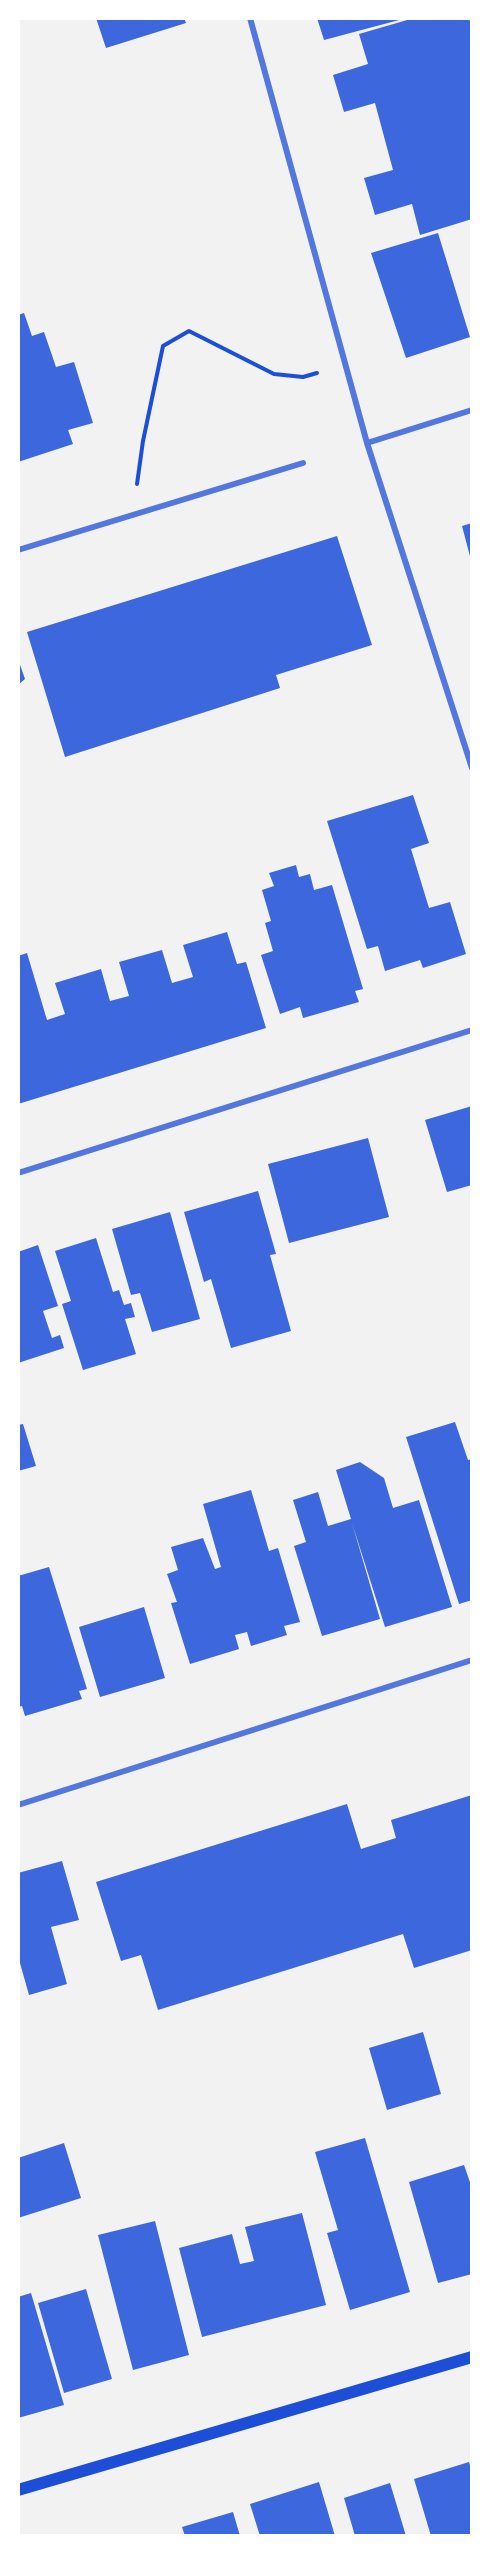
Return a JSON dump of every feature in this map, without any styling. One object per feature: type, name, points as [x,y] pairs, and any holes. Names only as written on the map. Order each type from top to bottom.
[{"type":"main road","points":[[18,2490],[472,2357]]},
{"type":"street","points":[[250,18],[367,443],[472,768]]},
{"type":"street","points":[[367,443],[472,410]]},
{"type":"street","points":[[18,550],[303,463]]},
{"type":"street","points":[[18,1173],[472,1030]]},
{"type":"street","points":[[18,1805],[472,1660]]},
{"type":"path","points":[[145,511],[137,481],[142,441],[163,346],[189,330],[274,374],[303,377],[346,366]]},
{"type":"building","points":[[96,18],[184,18],[186,23],[106,48]]},
{"type":"building","points":[[317,18],[403,18],[403,19],[324,40]]},
{"type":"building","points":[[414,18],[469,18],[472,28],[472,219],[420,235],[412,204],[375,215],[364,178],[393,170],[375,103],[344,112],[333,75],[368,64],[359,34]]},
{"type":"building","points":[[438,233],[470,337],[406,358],[371,253]]},
{"type":"building","points":[[24,313],[32,336],[44,332],[56,367],[74,362],[93,423],[68,430],[73,444],[18,462],[18,315]]},
{"type":"building","points":[[472,523],[472,560],[471,560],[462,526]]},
{"type":"building","points":[[337,536],[372,645],[276,675],[280,688],[65,757],[27,632]]},
{"type":"building","points":[[18,659],[25,679],[18,685]]},
{"type":"building","points":[[413,795],[429,843],[411,849],[429,908],[450,902],[466,954],[423,968],[420,960],[385,971],[378,946],[367,949],[327,821]]},
{"type":"building","points":[[296,865],[299,877],[310,874],[314,890],[332,885],[363,989],[355,991],[359,1002],[303,1018],[300,1007],[280,1014],[261,955],[273,951],[265,923],[271,921],[262,890],[274,886],[269,873]]},
{"type":"building","points":[[227,932],[237,964],[246,962],[266,1028],[18,1104],[18,956],[27,953],[47,1020],[65,1014],[55,983],[101,969],[110,1001],[129,996],[119,962],[162,950],[172,983],[193,977],[183,945]]},
{"type":"building","points":[[472,1106],[472,1185],[447,1192],[425,1120]]},
{"type":"building","points":[[368,1138],[389,1217],[289,1243],[268,1164]]},
{"type":"building","points":[[258,1191],[276,1254],[270,1255],[291,1331],[231,1348],[211,1279],[204,1282],[184,1212]]},
{"type":"building","points":[[170,1212],[200,1319],[152,1332],[140,1293],[131,1295],[112,1229]]},
{"type":"building","points":[[96,1238],[113,1292],[119,1290],[124,1305],[131,1303],[135,1317],[125,1319],[136,1354],[83,1370],[62,1304],[71,1301],[55,1251]]},
{"type":"building","points":[[38,1245],[58,1306],[43,1311],[52,1338],[60,1335],[64,1348],[18,1363],[18,1252]]},
{"type":"building","points":[[455,1422],[468,1460],[472,1459],[472,1600],[459,1604],[406,1437]]},
{"type":"building","points":[[23,1424],[36,1466],[18,1471],[18,1425]]},
{"type":"building","points":[[360,1462],[384,1478],[393,1508],[419,1500],[452,1607],[385,1627],[352,1523],[380,1619],[322,1636],[294,1546],[306,1542],[293,1500],[318,1492],[328,1526],[351,1519],[336,1470]]},
{"type":"building","points":[[251,1490],[269,1551],[278,1548],[300,1622],[284,1626],[287,1635],[251,1646],[247,1632],[235,1635],[239,1649],[190,1664],[171,1603],[177,1602],[167,1574],[178,1570],[171,1547],[203,1538],[215,1569],[221,1567],[203,1504]]},
{"type":"building","points":[[49,1567],[87,1689],[79,1691],[82,1699],[25,1716],[22,1706],[18,1707],[18,1576]]},
{"type":"building","points":[[144,1607],[165,1678],[100,1697],[79,1627]]},
{"type":"building","points":[[472,1795],[472,1950],[414,1968],[403,1934],[158,2010],[141,1955],[121,1961],[96,1882],[347,1804],[361,1849],[396,1838],[391,1820]]},
{"type":"building","points":[[62,1861],[79,1920],[51,1927],[67,1984],[29,1995],[18,1956],[18,1873]]},
{"type":"building","points":[[423,2032],[441,2094],[387,2110],[369,2048]]},
{"type":"building","points":[[365,2138],[410,2292],[350,2310],[327,2233],[338,2230],[315,2152]]},
{"type":"building","points":[[64,2143],[81,2198],[18,2218],[18,2158]]},
{"type":"building","points":[[464,2165],[472,2188],[472,2274],[438,2283],[409,2182]]},
{"type":"building","points":[[302,2213],[326,2305],[202,2337],[179,2248],[232,2234],[240,2264],[254,2261],[245,2227]]},
{"type":"building","points":[[155,2221],[189,2355],[133,2370],[98,2235]]},
{"type":"building","points":[[86,2289],[112,2379],[64,2393],[38,2303]]},
{"type":"building","points":[[31,2293],[64,2405],[18,2418],[18,2297]]},
{"type":"building","points":[[469,2462],[472,2472],[472,2536],[431,2536],[414,2479]]},
{"type":"building","points":[[319,2482],[335,2536],[260,2536],[250,2504]]},
{"type":"building","points":[[390,2483],[406,2536],[355,2536],[344,2498]]},
{"type":"building","points":[[233,2512],[240,2536],[185,2536],[182,2527]]}]
